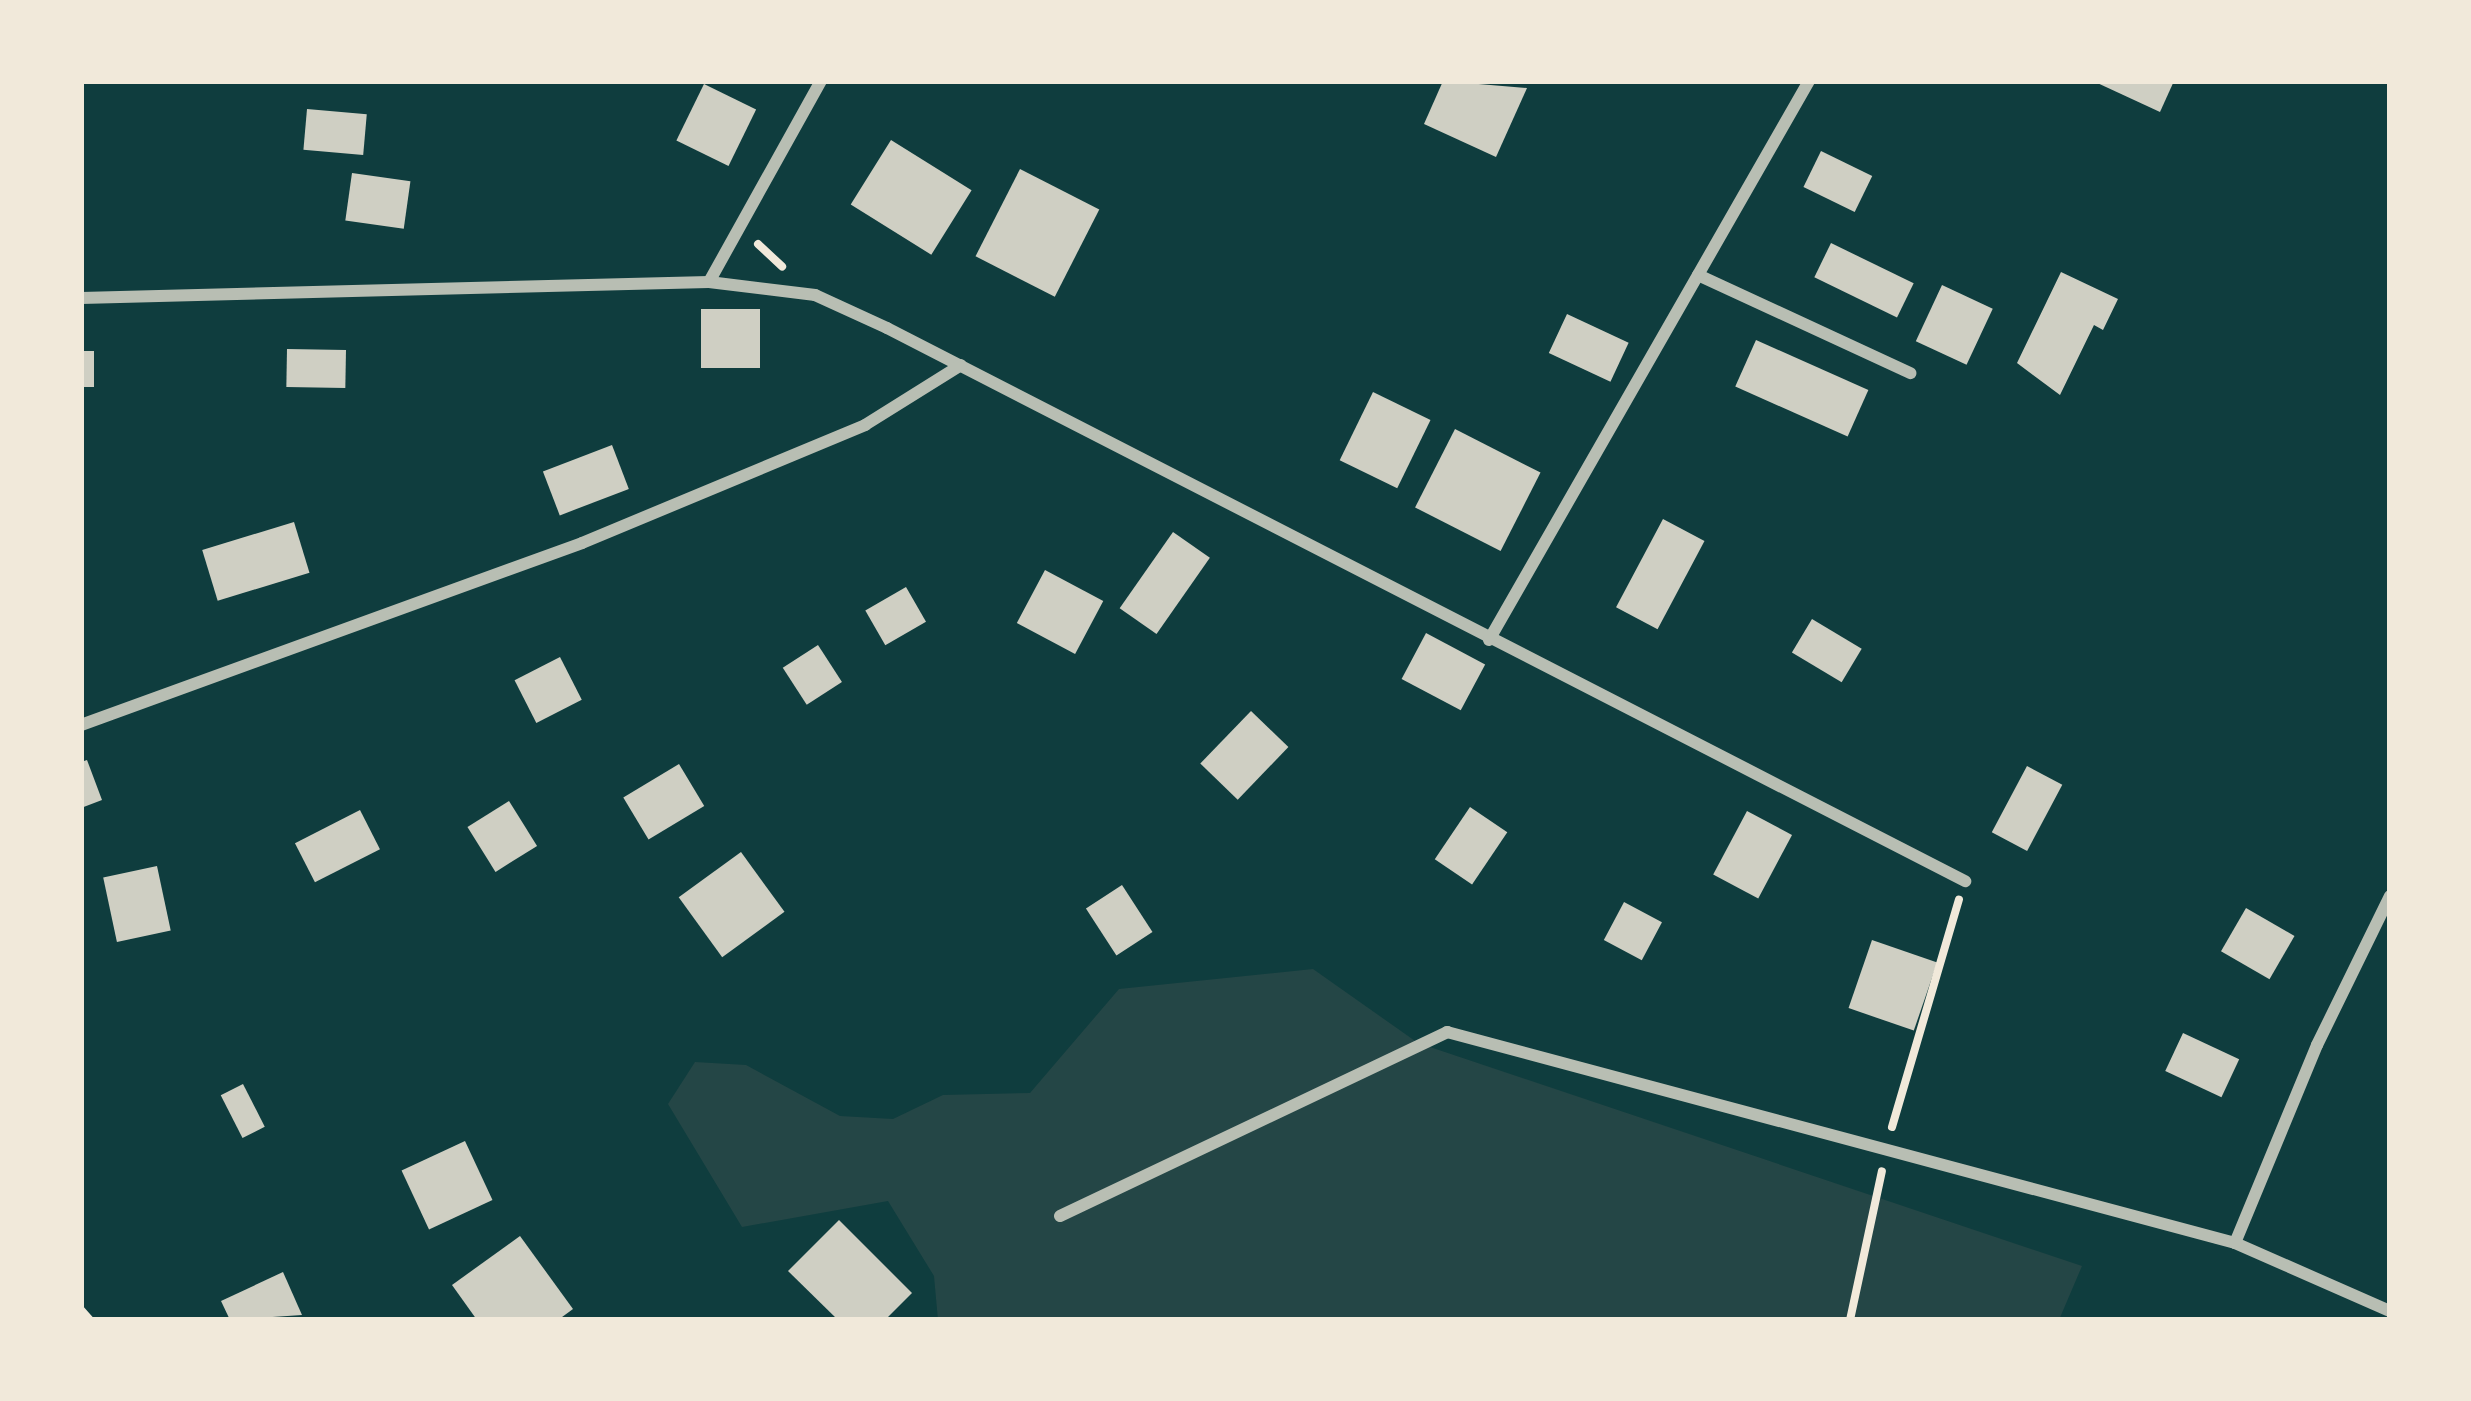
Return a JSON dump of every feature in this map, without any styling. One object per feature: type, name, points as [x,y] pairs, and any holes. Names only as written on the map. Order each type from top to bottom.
[{"type":"street","points":[[702,284],[821,81]]},
{"type":"street","points":[[1489,640],[1809,81]]},
{"type":"street","points":[[1698,274],[1910,374]]},
{"type":"street","points":[[81,298],[702,284],[815,295],[961,365],[1965,881]]},
{"type":"street","points":[[81,725],[582,543],[865,425],[961,365]]},
{"type":"street","points":[[2235,1243],[2317,1045],[2390,896]]},
{"type":"street","points":[[1060,1216],[1447,1032],[2235,1243],[2390,1311]]},
{"type":"path","points":[[1850,1320],[1885,1153],[1965,881]]},
{"type":"path","points":[[81,1310],[90,1320]]},
{"type":"shaded area","points":[[1313,969],[1418,1043],[2082,1266],[2059,1320],[938,1320],[934,1276],[888,1201],[742,1227],[668,1104],[695,1062],[746,1065],[840,1116],[893,1119],[943,1095],[1030,1093],[1119,989]]},
{"type":"building","points":[[1443,81],[1527,88],[1496,157],[1424,124]]},
{"type":"building","points":[[2093,81],[2174,81],[2160,112]]},
{"type":"building","points":[[704,84],[756,109],[729,166],[676,141]]},
{"type":"building","points":[[307,109],[367,114],[363,155],[303,150]]},
{"type":"building","points":[[891,140],[972,190],[931,255],[851,204]]},
{"type":"building","points":[[1821,151],[1872,176],[1855,212],[1803,187]]},
{"type":"building","points":[[1020,169],[1099,209],[1055,297],[976,256]]},
{"type":"building","points":[[352,173],[410,181],[404,229],[345,221]]},
{"type":"building","points":[[1831,243],[1914,283],[1897,317],[1814,277]]},
{"type":"building","points":[[2061,272],[2118,299],[2103,330],[2094,325],[2060,395],[2017,363]]},
{"type":"building","points":[[1942,285],[1993,309],[1967,365],[1916,341]]},
{"type":"building","points":[[701,309],[760,309],[760,368],[701,368]]},
{"type":"building","points":[[1567,314],[1629,343],[1610,382],[1549,353]]},
{"type":"building","points":[[1756,340],[1868,390],[1848,437],[1735,387]]},
{"type":"building","points":[[287,349],[346,350],[345,388],[286,387]]},
{"type":"building","points":[[81,351],[94,351],[94,387],[81,387]]},
{"type":"building","points":[[1373,392],[1431,420],[1397,488],[1340,460]]},
{"type":"building","points":[[1455,429],[1541,473],[1501,551],[1415,507]]},
{"type":"building","points":[[612,445],[629,489],[560,515],[543,472]]},
{"type":"building","points":[[1663,519],[1704,541],[1658,629],[1616,607]]},
{"type":"building","points":[[294,522],[309,573],[218,601],[202,550]]},
{"type":"building","points":[[1173,532],[1210,558],[1157,634],[1120,608]]},
{"type":"building","points":[[1045,570],[1103,601],[1075,654],[1017,623]]},
{"type":"building","points":[[906,587],[926,622],[885,645],[865,610]]},
{"type":"building","points":[[1812,619],[1862,649],[1842,682],[1792,652]]},
{"type":"building","points":[[1426,633],[1485,664],[1461,710],[1402,679]]},
{"type":"building","points":[[818,645],[842,682],[807,705],[783,668]]},
{"type":"building","points":[[560,657],[582,700],[536,723],[515,680]]},
{"type":"building","points":[[1251,711],[1288,747],[1238,800],[1200,764]]},
{"type":"building","points":[[87,760],[102,800],[81,808],[81,762]]},
{"type":"building","points":[[679,764],[704,806],[649,839],[623,797]]},
{"type":"building","points":[[2027,766],[2062,785],[2027,851],[1992,832]]},
{"type":"building","points":[[509,801],[537,846],[496,872],[467,827]]},
{"type":"building","points":[[1470,807],[1507,832],[1472,884],[1435,859]]},
{"type":"building","points":[[360,810],[380,849],[315,882],[295,843]]},
{"type":"building","points":[[1747,811],[1792,835],[1758,899],[1713,875]]},
{"type":"building","points":[[741,852],[784,912],[722,957],[679,897]]},
{"type":"building","points":[[157,866],[171,931],[117,942],[103,877]]},
{"type":"building","points":[[1122,885],[1152,932],[1116,955],[1086,908]]},
{"type":"building","points":[[1624,902],[1662,922],[1642,960],[1604,940]]},
{"type":"building","points":[[2246,908],[2294,936],[2269,979],[2221,951]]},
{"type":"building","points":[[1872,940],[1937,962],[1914,1031],[1849,1008]]},
{"type":"building","points":[[2183,1033],[2239,1059],[2221,1097],[2165,1071]]},
{"type":"building","points":[[243,1084],[265,1127],[243,1138],[221,1095]]},
{"type":"building","points":[[465,1141],[492,1200],[429,1229],[402,1171]]},
{"type":"building","points":[[839,1220],[912,1293],[885,1320],[838,1320],[788,1271]]},
{"type":"building","points":[[520,1236],[573,1309],[558,1320],[477,1320],[452,1285]]},
{"type":"building","points":[[283,1272],[302,1315],[230,1320],[221,1301]]}]
